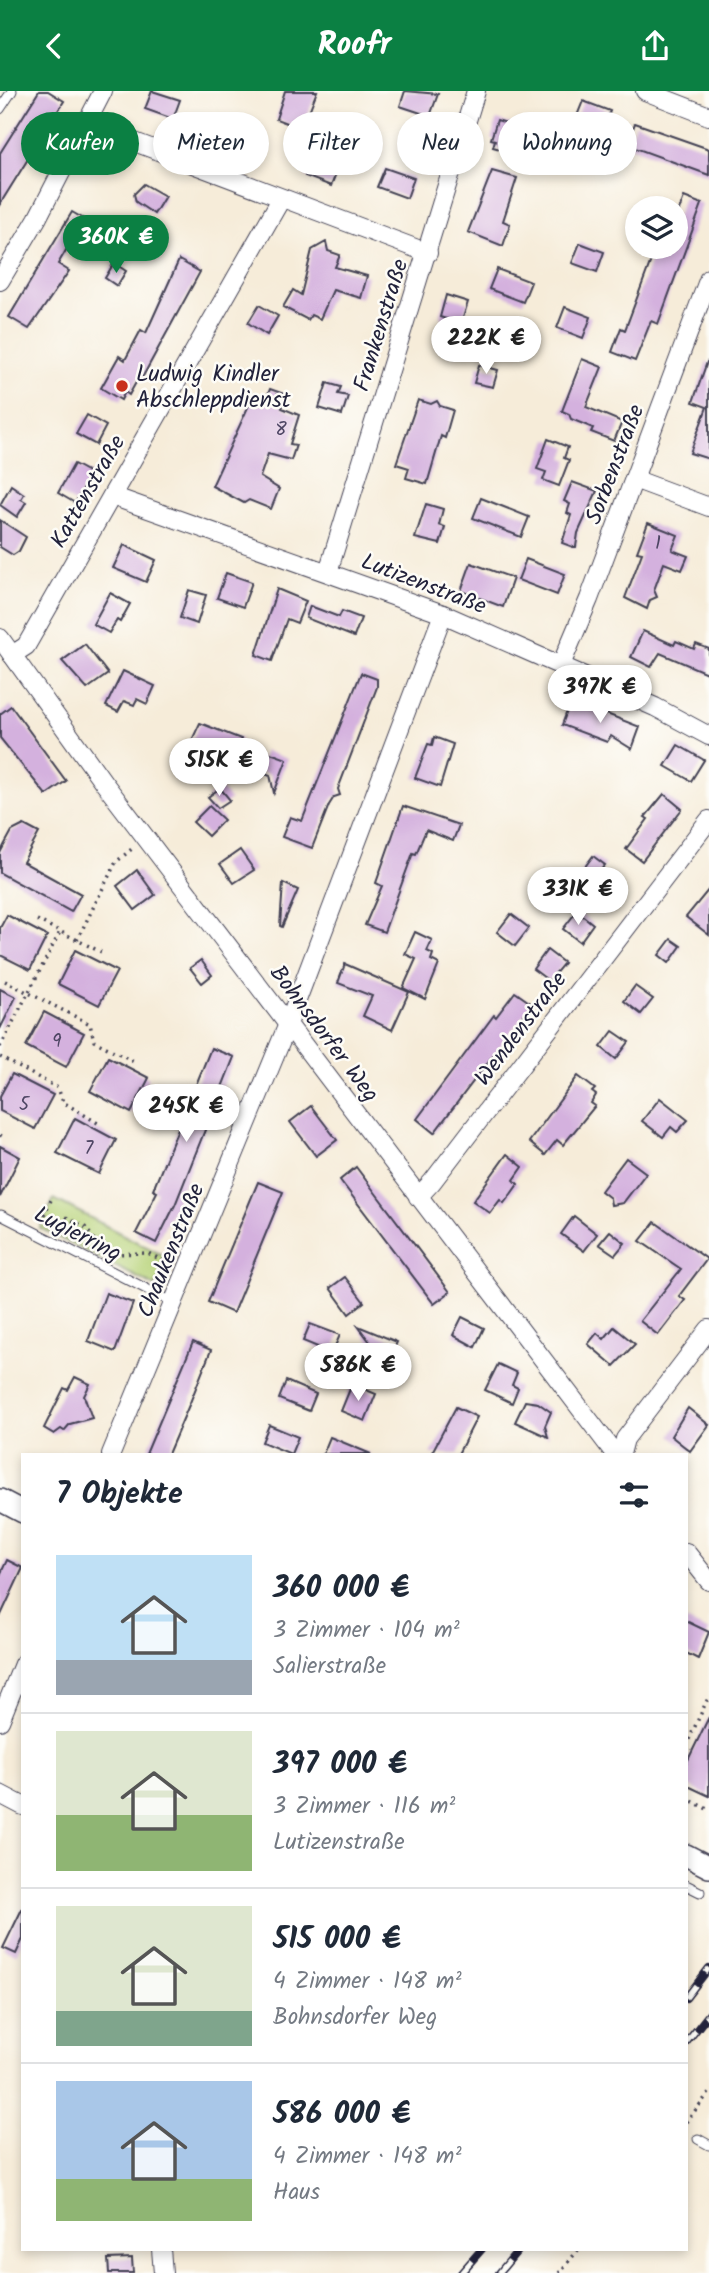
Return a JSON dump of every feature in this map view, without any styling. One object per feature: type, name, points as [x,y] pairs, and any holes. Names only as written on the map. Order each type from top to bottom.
[{"type":"street","points":[[93,112],[103,91]]},
{"type":"street","name":"Frankenstraße","points":[[328,572],[476,91]]},
{"type":"street","points":[[645,91],[709,116]]},
{"type":"street","points":[[139,144],[428,253]]},
{"type":"street","points":[[0,281],[60,175]]},
{"type":"street","name":"Kattenstraße","points":[[12,655],[26,646],[281,199]]},
{"type":"street","name":"Sorbenstraße","points":[[561,665],[709,278]]},
{"type":"street","points":[[634,479],[709,507]]},
{"type":"street","name":"Lutizenstraße","points":[[112,496],[443,614],[655,707],[709,736]]},
{"type":"street","points":[[288,1024],[443,614]]},
{"type":"street","name":"Bohnsdorfer Weg","points":[[0,638],[146,837],[614,1453]]},
{"type":"street","name":"Wendenstraße","points":[[418,1197],[709,820]]},
{"type":"street","name":"Chaukenstraße","points":[[111,1453],[288,1024]]},
{"type":"street","points":[[621,1453],[625,1439],[709,1329]]},
{"type":"street","points":[[0,1500],[21,1511]]},
{"type":"street","points":[[688,1555],[709,1581]]},
{"type":"street","points":[[0,1721],[21,1669]]},
{"type":"street","points":[[0,1794],[21,1804]]},
{"type":"street","points":[[688,1856],[709,1867]]},
{"type":"street","points":[[162,2251],[163,2273]]},
{"type":"lane","points":[[0,109],[12,91]]},
{"type":"lane","name":"Lugierring","points":[[1,1215],[175,1304]]},
{"type":"lane","points":[[688,1886],[700,1892]]},
{"type":"lane","points":[[698,2139],[709,2145]]},
{"type":"path","points":[[77,940],[116,862],[146,837]]},
{"type":"path","points":[[37,920],[101,952]]},
{"type":"path","points":[[0,1047],[60,932]]},
{"type":"path","points":[[5,981],[90,1024],[94,1041],[134,1061]]},
{"type":"path","points":[[0,1057],[58,1088],[62,1102],[101,1125]]},
{"type":"path","points":[[0,1135],[5,1137]]},
{"type":"path","points":[[35,1232],[51,1200]]},
{"type":"path","points":[[66,1217],[85,1227],[102,1250],[111,1254],[148,1254],[169,1264]]},
{"type":"path","points":[[688,1742],[709,1696]]},
{"type":"path","points":[[688,1799],[709,1810]]},
{"type":"path","points":[[688,2119],[709,2093]]},
{"type":"path","points":[[559,2273],[577,2251]]},
{"type":"green space","points":[[54,1199],[168,1258],[156,1287],[40,1228]]},
{"type":"building","points":[[39,91],[48,91],[64,101],[57,112],[26,112]]},
{"type":"building","points":[[152,91],[180,100],[176,112],[153,112],[145,109]]},
{"type":"building","points":[[285,91],[317,91],[309,112],[283,112],[283,122],[276,119]]},
{"type":"building","points":[[405,91],[438,94],[431,112],[418,112],[400,106]]},
{"type":"building","points":[[583,101],[610,111],[610,112],[579,112]]},
{"type":"building","points":[[21,120],[21,170],[0,204],[0,153]]},
{"type":"building","points":[[498,120],[498,148],[493,147],[495,140],[491,139]]},
{"type":"building","points":[[637,124],[709,149],[709,175],[637,149]]},
{"type":"building","points":[[385,168],[397,172],[397,175],[414,178],[407,198],[377,187]]},
{"type":"building","points":[[492,171],[498,175],[517,178],[503,221],[510,224],[503,246],[468,232]]},
{"type":"building","points":[[305,175],[335,175],[331,186]]},
{"type":"building","points":[[144,184],[165,196],[154,214],[136,202],[134,194]]},
{"type":"building","points":[[688,199],[702,204],[688,242]]},
{"type":"building","points":[[72,212],[84,219],[58,264],[69,271],[29,329],[9,317]]},
{"type":"building","points":[[326,242],[328,251],[340,255],[335,267],[367,276],[361,298],[333,290],[320,319],[311,315],[308,320],[283,307],[293,290],[301,295],[312,250]]},
{"type":"building","points":[[580,243],[604,252],[597,272],[572,263]]},
{"type":"building","points":[[652,259],[682,259],[658,324],[651,321],[635,361],[612,352],[621,328],[625,330]]},
{"type":"building","points":[[179,260],[200,272],[142,378],[139,377],[129,395],[125,392],[121,400],[101,388],[119,356],[125,360],[141,330],[146,333]]},
{"type":"building","points":[[114,263],[126,271],[117,286],[105,278]]},
{"type":"building","points":[[497,269],[531,282],[523,302],[489,289]]},
{"type":"building","points":[[446,295],[468,302],[461,324],[440,317]]},
{"type":"building","points":[[259,305],[278,316],[267,335],[248,323]]},
{"type":"building","points":[[565,307],[591,317],[583,338],[557,328]]},
{"type":"building","points":[[582,359],[602,367],[586,407],[622,422],[614,441],[591,432],[593,428],[571,419],[569,414],[562,411]]},
{"type":"building","points":[[707,362],[709,459],[690,453],[707,407],[693,402]]},
{"type":"building","points":[[479,365],[498,370],[493,387],[474,383]]},
{"type":"building","points":[[327,383],[341,387],[338,394],[348,396],[342,415],[319,408]]},
{"type":"building","points":[[270,389],[287,395],[282,408],[299,415],[290,444],[296,445],[291,460],[268,454],[260,477],[279,489],[271,509],[249,500],[244,503],[212,486],[254,394],[266,399]]},
{"type":"building","points":[[418,400],[431,404],[437,401],[440,406],[453,410],[445,438],[441,436],[427,484],[406,478],[409,468],[396,464]]},
{"type":"building","points":[[87,415],[106,426],[96,445],[76,434]]},
{"type":"building","points":[[548,439],[568,447],[564,458],[569,460],[559,486],[543,480],[546,472],[537,469]]},
{"type":"building","points":[[74,464],[92,474],[75,503],[58,493]]},
{"type":"building","points":[[572,482],[597,491],[578,533],[576,547],[562,543],[571,515],[567,513],[570,504],[564,501]]},
{"type":"building","points":[[11,485],[24,494],[21,499],[26,502],[17,517],[0,505]]},
{"type":"building","points":[[481,498],[529,517],[521,537],[473,518]]},
{"type":"building","points":[[426,504],[443,509],[439,525],[445,527],[440,544],[415,538]]},
{"type":"building","points":[[0,520],[26,537],[19,551],[13,555],[0,547]]},
{"type":"building","points":[[648,523],[678,535],[672,550],[688,556],[682,570],[664,563],[654,590],[657,597],[650,600],[647,609],[625,598],[642,553],[637,552]]},
{"type":"building","points":[[124,545],[156,560],[146,582],[113,568]]},
{"type":"building","points":[[526,559],[565,574],[557,595],[518,580]]},
{"type":"building","points":[[471,563],[513,578],[503,607],[461,591]]},
{"type":"building","points":[[226,573],[252,582],[243,607],[217,598]]},
{"type":"building","points":[[277,589],[306,601],[297,623],[287,619],[272,661],[256,655]]},
{"type":"building","points":[[189,590],[206,595],[197,624],[180,618]]},
{"type":"building","points":[[110,593],[130,604],[120,622],[117,620],[109,633],[93,624]]},
{"type":"building","points":[[310,606],[339,617],[342,611],[361,618],[354,637],[306,618]]},
{"type":"building","points":[[643,631],[674,645],[676,641],[694,649],[696,644],[709,649],[709,674],[660,653],[651,667],[631,657]]},
{"type":"building","points":[[85,644],[108,674],[87,689],[62,661]]},
{"type":"building","points":[[123,671],[155,686],[147,704],[137,699],[134,705],[124,701],[118,712],[106,706]]},
{"type":"building","points":[[361,673],[377,679],[377,687],[338,789],[340,795],[334,797],[329,805],[312,848],[282,837],[290,817],[302,821]]},
{"type":"building","points":[[571,700],[640,727],[632,749],[611,736],[607,742],[562,725]]},
{"type":"building","points":[[11,706],[66,781],[46,795],[0,738],[0,714]]},
{"type":"building","points":[[200,723],[241,739],[233,757],[215,749],[213,753],[192,740]]},
{"type":"building","points":[[434,737],[453,744],[440,787],[415,778],[428,744],[432,745]]},
{"type":"building","points":[[678,745],[704,760],[691,781],[665,766]]},
{"type":"building","points":[[265,751],[287,759],[274,793],[270,775],[258,770]]},
{"type":"building","points":[[220,788],[230,800],[218,808],[208,797]]},
{"type":"building","points":[[664,794],[682,809],[642,861],[626,849],[648,819],[645,817]]},
{"type":"building","points":[[209,806],[224,820],[208,836],[193,822]]},
{"type":"building","points":[[403,806],[459,825],[453,841],[426,830],[416,854],[413,853],[384,932],[365,925],[382,886],[376,883]]},
{"type":"building","points":[[24,825],[39,833],[23,862],[81,894],[71,912],[0,873],[0,853],[12,831]]},
{"type":"building","points":[[240,850],[254,870],[234,883],[220,864]]},
{"type":"building","points":[[593,856],[605,865],[592,881],[581,872]]},
{"type":"building","points":[[137,870],[155,895],[135,910],[117,886]]},
{"type":"building","points":[[283,883],[298,890],[282,927],[280,926]]},
{"type":"building","points":[[709,889],[709,935],[686,917]]},
{"type":"building","points":[[577,911],[593,924],[580,942],[563,929]]},
{"type":"building","points":[[511,914],[529,928],[515,946],[497,932]]},
{"type":"building","points":[[7,915],[47,936],[30,970],[0,955],[0,928]]},
{"type":"building","points":[[415,932],[432,940],[427,951],[433,954],[431,960],[439,964],[425,999],[403,988],[416,959],[405,954]]},
{"type":"building","points":[[671,939],[681,946],[669,963],[659,955]]},
{"type":"building","points":[[75,950],[117,971],[99,1005],[58,984]]},
{"type":"building","points":[[547,950],[564,963],[549,981],[533,969]]},
{"type":"building","points":[[201,960],[212,975],[202,983],[190,968]]},
{"type":"building","points":[[345,964],[409,992],[392,1030],[363,1016],[372,996],[338,983]]},
{"type":"building","points":[[635,986],[653,999],[641,1014],[624,1001]]},
{"type":"building","points":[[0,989],[16,997],[0,1029]]},
{"type":"building","points":[[515,992],[532,1004],[434,1133],[417,1119],[494,1015],[496,1017]]},
{"type":"building","points":[[44,1012],[84,1033],[66,1067],[26,1046]]},
{"type":"building","points":[[613,1031],[629,1042],[616,1059],[601,1047]]},
{"type":"building","points":[[211,1048],[234,1057],[175,1205],[156,1243],[136,1233],[157,1192],[153,1190]]},
{"type":"building","points":[[108,1057],[149,1078],[131,1113],[90,1091]]},
{"type":"building","points":[[12,1074],[53,1095],[35,1129],[0,1111],[0,1096]]},
{"type":"building","points":[[578,1076],[595,1089],[592,1092],[596,1095],[591,1103],[595,1106],[563,1145],[557,1140],[545,1155],[529,1142]]},
{"type":"building","points":[[660,1098],[688,1120],[677,1132],[671,1127],[663,1137],[642,1121]]},
{"type":"building","points":[[311,1106],[337,1140],[316,1156],[290,1122]]},
{"type":"building","points":[[75,1118],[116,1140],[99,1174],[57,1153]]},
{"type":"building","points":[[0,1146],[20,1157],[0,1197]]},
{"type":"building","points":[[507,1154],[523,1167],[514,1180],[518,1184],[511,1194],[504,1203],[500,1200],[490,1213],[473,1201]]},
{"type":"building","points":[[626,1158],[646,1173],[623,1203],[611,1205],[610,1198],[601,1191]]},
{"type":"building","points":[[356,1167],[450,1292],[434,1304],[340,1180]]},
{"type":"building","points":[[258,1182],[283,1192],[233,1313],[208,1302]]},
{"type":"building","points":[[574,1216],[597,1234],[584,1251],[561,1234]]},
{"type":"building","points":[[655,1222],[707,1259],[679,1296],[685,1300],[658,1335],[640,1321],[681,1269],[640,1241]]},
{"type":"building","points":[[610,1231],[625,1243],[615,1255],[599,1244]]},
{"type":"building","points":[[345,1277],[364,1302],[349,1314],[330,1288]]},
{"type":"building","points":[[106,1293],[133,1303],[115,1352],[88,1341]]},
{"type":"building","points":[[462,1317],[484,1328],[475,1347],[453,1335]]},
{"type":"building","points":[[310,1324],[340,1335],[332,1353],[303,1341]]},
{"type":"building","points":[[358,1326],[397,1342],[385,1369],[362,1360],[368,1347],[376,1350]]},
{"type":"building","points":[[614,1327],[635,1344],[614,1366],[588,1344],[597,1333],[604,1339]]},
{"type":"building","points":[[193,1342],[211,1350],[168,1453],[146,1453]]},
{"type":"building","points":[[498,1364],[517,1373],[512,1385],[518,1388],[512,1403],[485,1390]]},
{"type":"building","points":[[75,1377],[90,1384],[84,1396],[92,1418],[70,1424],[64,1431],[61,1429],[54,1434],[44,1428],[64,1388],[68,1390]]},
{"type":"building","points":[[286,1381],[316,1394],[309,1411],[279,1399]]},
{"type":"building","points":[[352,1384],[376,1394],[365,1421],[341,1411]]},
{"type":"building","points":[[525,1401],[538,1403],[551,1412],[545,1426],[548,1437],[515,1422]]},
{"type":"building","points":[[456,1407],[477,1417],[459,1453],[432,1453]]},
{"type":"building","points":[[688,1408],[709,1425],[690,1451],[671,1436]]},
{"type":"building","points":[[269,1425],[298,1437],[291,1453],[262,1442]]},
{"type":"building","points":[[330,1437],[369,1453],[323,1453]]},
{"type":"building","points":[[7,1560],[21,1567],[0,1617],[0,1575]]},
{"type":"building","points":[[688,1622],[709,1632],[698,1659],[688,1654]]},
{"type":"building","points":[[709,1717],[709,1796],[688,1786],[688,1760]]},
{"type":"building","points":[[21,1911],[21,1943],[16,1954],[3,1948]]},
{"type":"building","points":[[132,2258],[133,2273],[109,2273],[108,2259]]},
{"type":"railway","points":[[688,1995],[709,1968]]},
{"type":"railway","points":[[688,2040],[709,2014]]},
{"type":"railway","points":[[461,2273],[480,2251]]},
{"type":"railway","points":[[499,2273],[517,2251]]},
{"type":"place","name":"Ludwig Kindler Abschleppdienst","points":[[122,386]]}]
